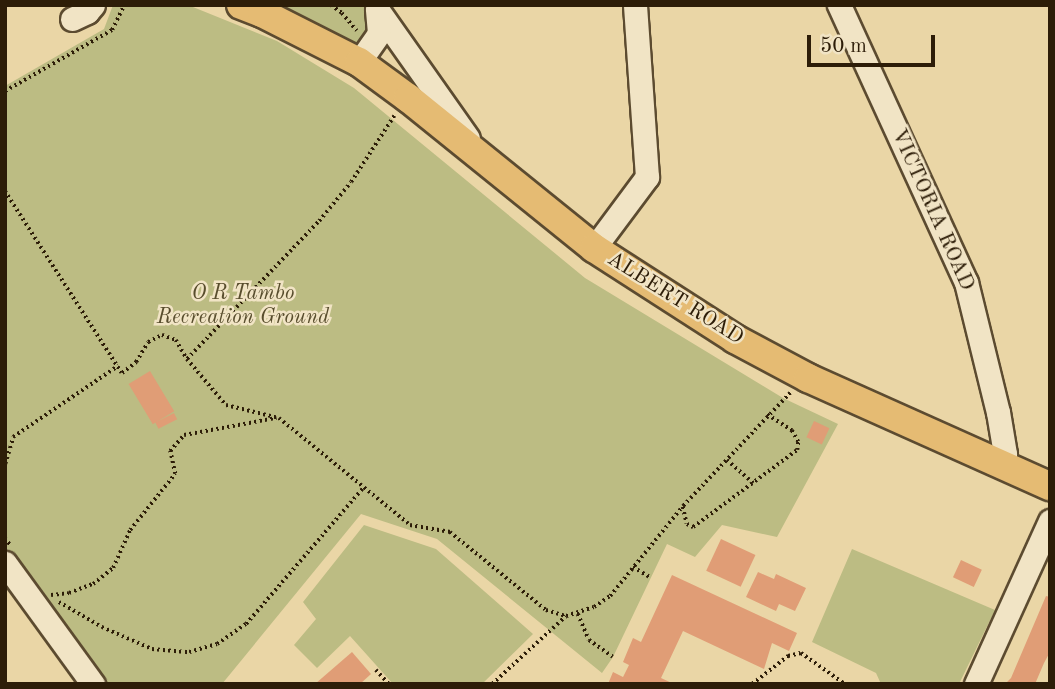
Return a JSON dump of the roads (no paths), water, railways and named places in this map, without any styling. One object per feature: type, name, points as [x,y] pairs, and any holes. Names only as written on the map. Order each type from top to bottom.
[{"type":"main road","points":[[241,5],[364,55],[408,98],[483,160]]},
{"type":"main road","name":"ALBERT ROAD","points":[[483,160],[594,248],[735,339],[808,378],[1050,486]]},
{"type":"street","points":[[72,19],[87,12],[93,5]]},
{"type":"street","points":[[594,248],[647,177],[635,5]]},
{"type":"street","name":"VICTORIA ROAD","points":[[839,5],[966,282],[998,412],[1005,454],[1003,464]]},
{"type":"street","name":"ALBERT ROAD","points":[[364,55],[379,33],[377,9]]},
{"type":"street","name":"ALBERT ROAD","points":[[377,9],[483,160]]},
{"type":"street","points":[[976,684],[1050,521]]},
{"type":"street","points":[[10,556],[93,684]]},
{"type":"park label","name":"O R Tambo Recreation Ground","points":[[243,306]]}]
